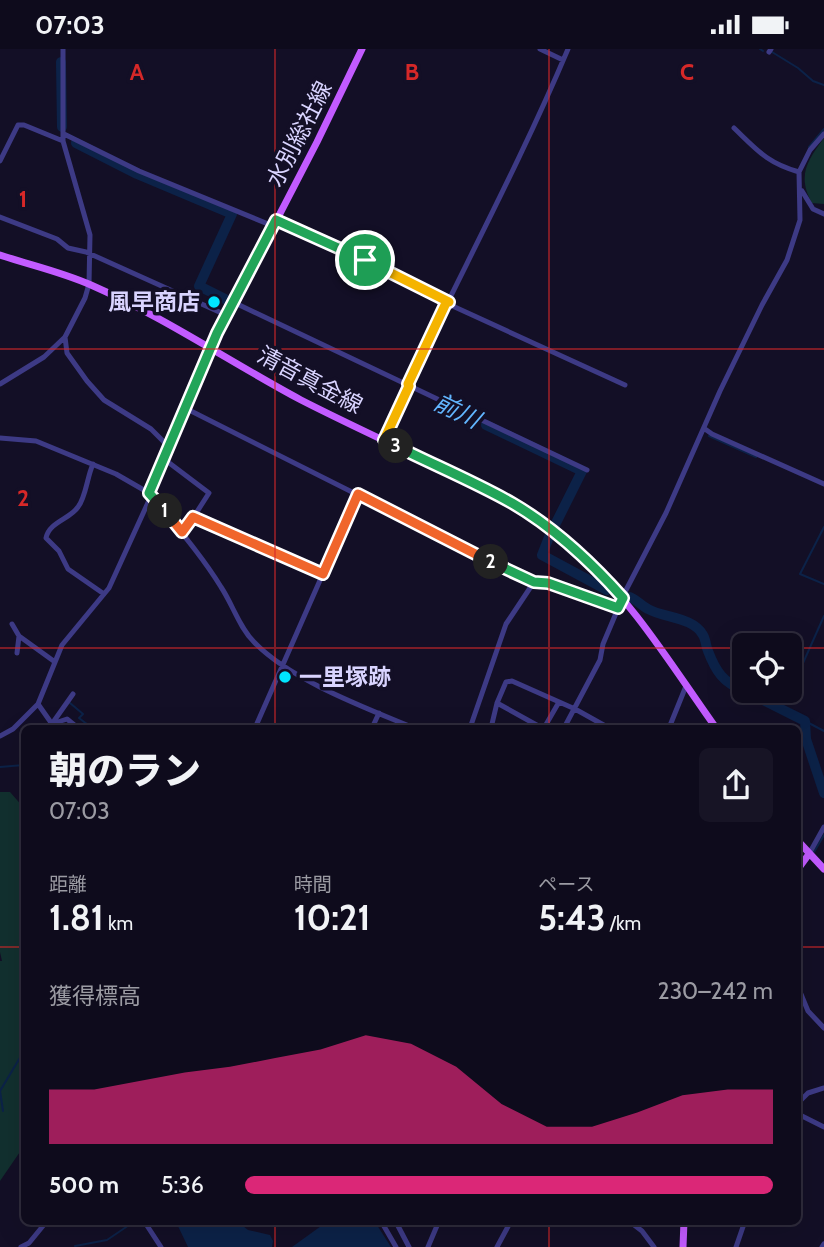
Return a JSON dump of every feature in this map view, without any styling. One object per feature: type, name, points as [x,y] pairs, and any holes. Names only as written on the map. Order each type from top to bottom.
[{"type":"main road","name":"水別総社線","points":[[211,347],[362,49]]},
{"type":"main road","name":"清音真金線","points":[[0,255],[89,284],[211,347],[299,399],[514,504],[573,547],[597,569],[623,598],[714,725]]},
{"type":"main road","points":[[801,845],[824,869]]},
{"type":"main road","points":[[801,864],[808,854]]},
{"type":"main road","points":[[683,1247],[684,1225]]},
{"type":"street","points":[[0,384],[44,357],[65,337],[85,298],[89,284],[90,236],[64,137],[63,49]]},
{"type":"street","points":[[540,49],[564,60]]},
{"type":"street","points":[[384,440],[568,49]]},
{"type":"street","points":[[0,161],[18,125],[64,137],[139,171],[365,260],[447,302],[625,385]]},
{"type":"street","points":[[734,128],[751,147],[772,163],[799,172]]},
{"type":"street","points":[[566,725],[600,660],[603,644],[618,608],[705,429],[720,391],[787,260],[800,220],[799,172],[810,150],[824,134]]},
{"type":"street","points":[[800,188],[813,209],[824,214]]},
{"type":"street","points":[[0,217],[57,239],[68,248],[89,254],[226,315]]},
{"type":"street","points":[[233,302],[587,470]]},
{"type":"street","points":[[65,337],[67,353],[104,400],[151,429],[169,447]]},
{"type":"street","points":[[0,736],[13,729],[38,704],[62,645],[115,577],[211,347]]},
{"type":"street","points":[[186,408],[534,582],[548,583],[618,608]]},
{"type":"street","points":[[705,429],[824,484]]},
{"type":"street","points":[[0,438],[36,441],[116,474],[150,495],[182,532],[222,588],[254,642],[282,665],[340,697],[407,725]]},
{"type":"street","points":[[164,459],[209,493],[182,532]]},
{"type":"street","points":[[93,464],[79,507],[49,529],[47,538],[59,551],[68,569],[104,594]]},
{"type":"street","points":[[255,725],[358,494]]},
{"type":"street","points":[[193,517],[323,574]]},
{"type":"street","points":[[471,725],[506,624],[534,582]]},
{"type":"street","points":[[12,624],[19,636],[55,662]]},
{"type":"street","points":[[17,653],[19,636]]},
{"type":"street","points":[[492,725],[506,682],[512,681],[575,709],[603,725]]},
{"type":"street","points":[[670,725],[686,686]]},
{"type":"street","points":[[51,725],[73,694]]},
{"type":"street","points":[[545,725],[559,702]]},
{"type":"street","points":[[497,703],[537,725]]},
{"type":"street","points":[[38,704],[49,725]]},
{"type":"street","points":[[373,725],[379,713]]},
{"type":"street","points":[[52,725],[67,719],[74,725]]},
{"type":"street","points":[[808,854],[824,827]]},
{"type":"street","points":[[801,994],[808,1010],[824,1028]]},
{"type":"street","points":[[801,1100],[808,1093],[824,1088]]},
{"type":"street","points":[[801,1116],[824,1127]]},
{"type":"street","points":[[21,1247],[29,1243],[44,1225]]},
{"type":"street","points":[[147,1225],[161,1247]]},
{"type":"street","points":[[383,1225],[396,1247]]},
{"type":"street","points":[[397,1225],[409,1247]]},
{"type":"street","points":[[428,1247],[437,1225]]},
{"type":"street","points":[[497,1247],[509,1225]]},
{"type":"street","points":[[634,1225],[652,1246]]},
{"type":"street","points":[[736,1247],[744,1225]]},
{"type":"green space","points":[[824,138],[824,204],[812,203],[805,185],[806,169]]},
{"type":"green space","points":[[0,792],[10,792],[21,805],[21,1150],[0,1181],[2,961]]},
{"type":"water","points":[[177,1225],[242,1225],[248,1230],[270,1235],[273,1241],[272,1247],[188,1247]]},
{"type":"water","points":[[322,1225],[377,1225],[391,1247],[292,1247]]},
{"type":"waterway","points":[[772,52],[813,81],[824,85]]},
{"type":"waterway","name":"前川","points":[[61,62],[62,127]]},
{"type":"waterway","points":[[809,147],[824,129]]},
{"type":"waterway","name":"前川","points":[[76,143],[137,174],[232,214],[199,286],[225,299]]},
{"type":"waterway","name":"前川","points":[[486,425],[582,471],[554,527]]},
{"type":"waterway","points":[[709,436],[756,457]]},
{"type":"waterway","points":[[824,527],[800,574],[824,584]]},
{"type":"waterway","name":"前川","points":[[549,537],[542,555],[607,590]]},
{"type":"waterway","name":"前川","points":[[630,597],[648,609],[685,621],[698,629],[704,637],[717,671],[732,685]]},
{"type":"waterway","points":[[779,708],[791,690],[824,616]]},
{"type":"waterway","points":[[70,703],[83,714],[79,718],[88,725]]},
{"type":"waterway","name":"前川","points":[[769,703],[805,721],[806,739],[824,793]]},
{"type":"waterway","points":[[805,721],[824,731]]},
{"type":"waterway","points":[[0,767],[21,765]]},
{"type":"waterway","points":[[814,852],[824,835]]},
{"type":"waterway","points":[[3,1111],[0,1091],[21,1056]]},
{"type":"waterway","points":[[75,1246],[107,1240],[129,1225]]},
{"type":"place","name":"風早商店","points":[[214,302]]},
{"type":"place","name":"一里塚跡","points":[[285,677]]},
{"type":"route","points":[[276,220],[365,260],[449,302],[446,303],[384,440],[514,504],[551,530],[597,569],[623,598],[618,608],[548,583],[521,577],[358,494],[323,574],[193,517],[182,532],[151,496],[149,493],[217,333],[276,220]]}]
